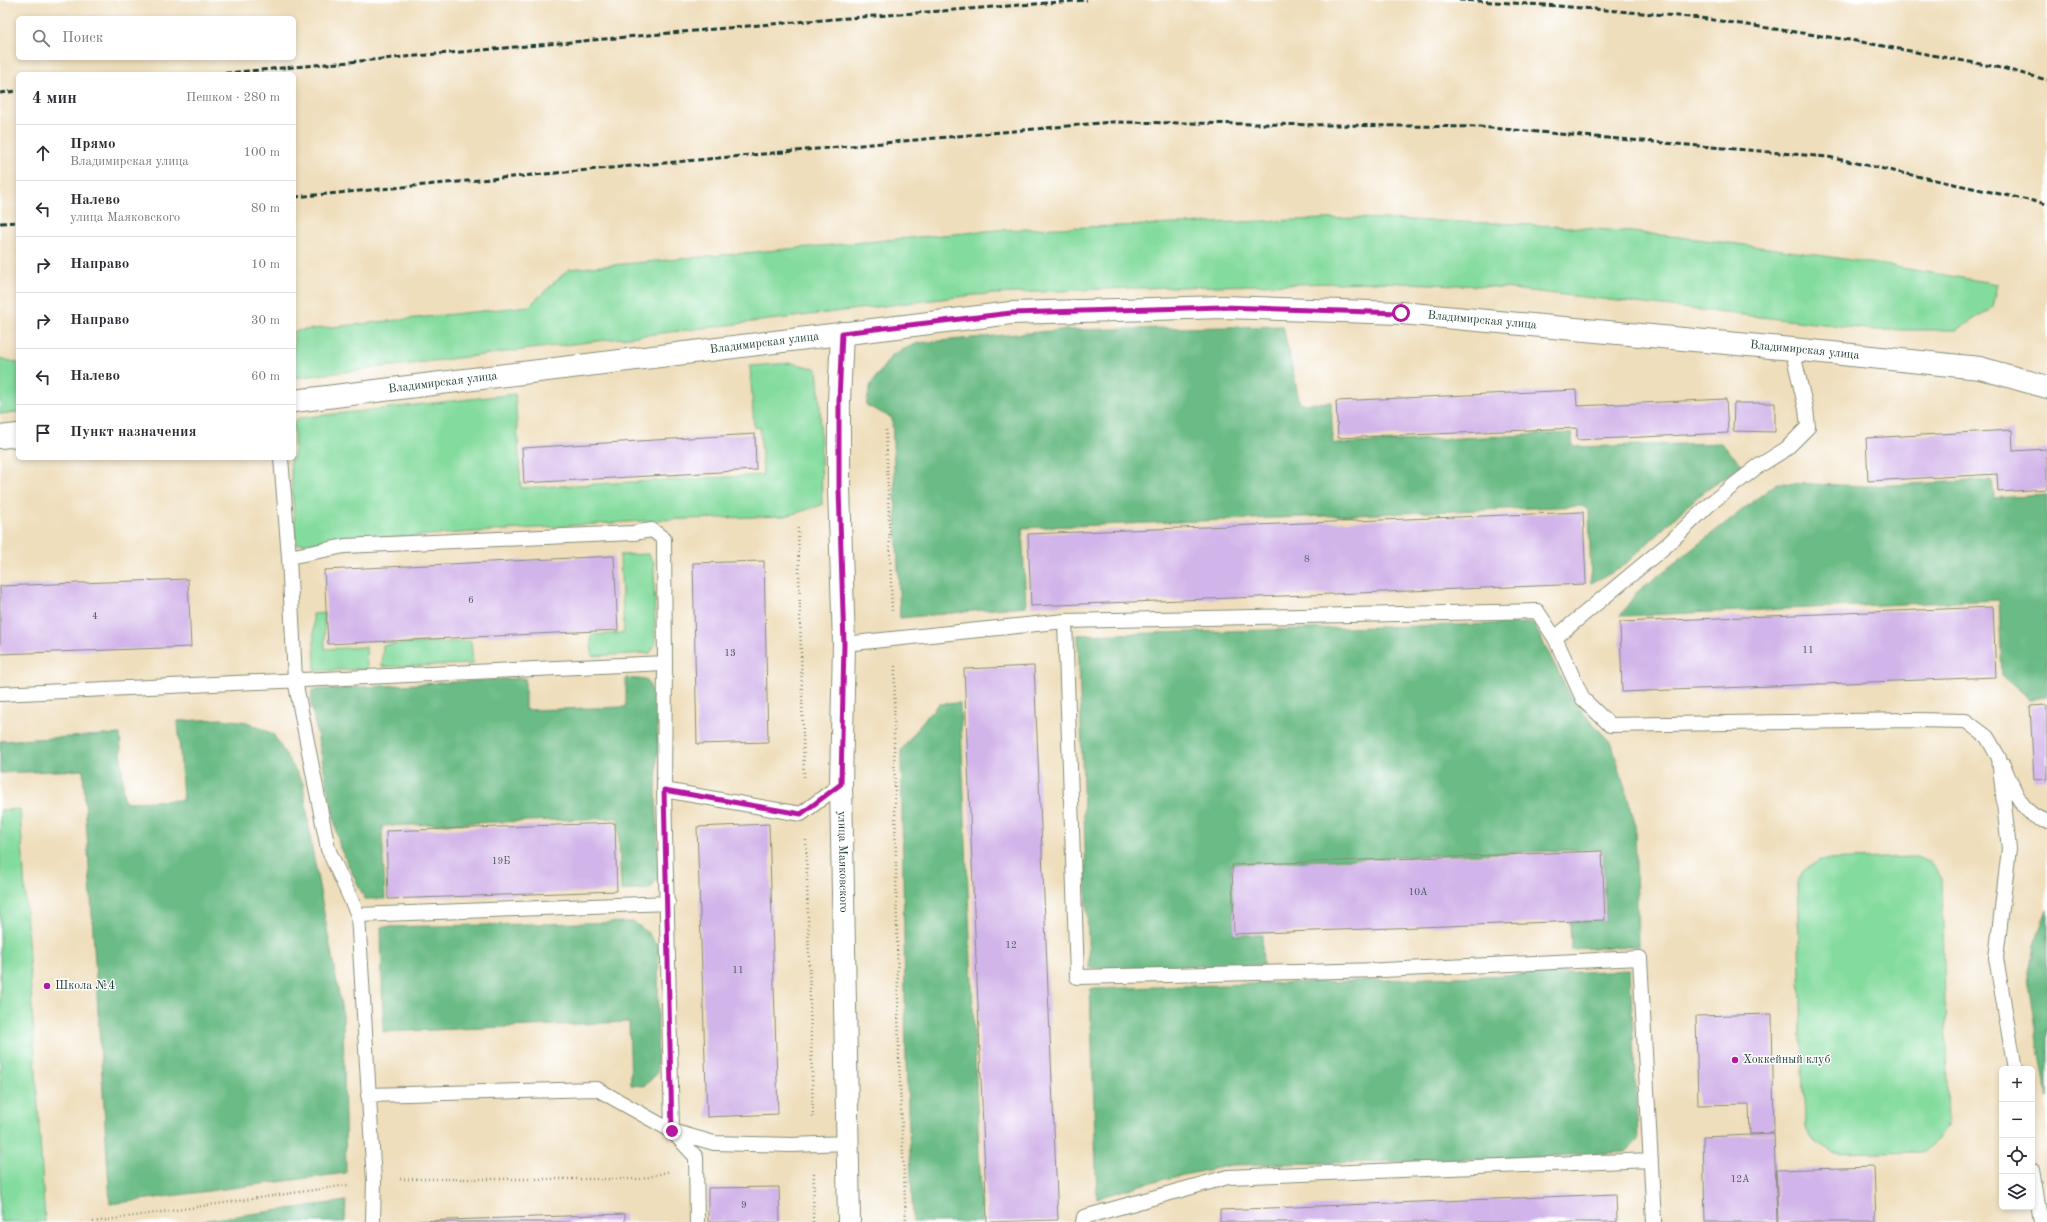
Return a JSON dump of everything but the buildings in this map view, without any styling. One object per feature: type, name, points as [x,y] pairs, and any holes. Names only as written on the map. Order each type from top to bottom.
[{"type":"street","name":"Владимирская улица","points":[[296,400],[1011,313],[1223,307],[1401,313],[1792,349],[1980,368],[2047,387]]},
{"type":"street","name":"улица Маяковского","points":[[842,333],[839,401],[839,488],[844,644],[841,784],[848,1143],[848,1222]]},
{"type":"street","points":[[0,437],[16,435]]},
{"type":"lane","points":[[1555,638],[1668,544],[1712,502],[1757,467],[1786,449],[1808,427],[1806,409],[1792,349]]},
{"type":"lane","points":[[281,460],[289,557],[295,680],[328,849],[358,915],[374,1181],[373,1222]]},
{"type":"lane","points":[[289,557],[345,546],[633,533],[652,530],[664,539],[664,790],[668,902],[672,1131],[696,1157],[697,1222]]},
{"type":"lane","points":[[844,644],[1065,621],[1537,611],[1555,638],[1583,699],[1610,725],[1912,720],[1966,721],[1987,737],[2025,809],[2047,821]]},
{"type":"lane","points":[[1065,621],[1077,977],[1383,970],[1640,958],[1654,1222]]},
{"type":"lane","points":[[0,694],[665,663]]},
{"type":"lane","points":[[1999,758],[2009,849],[1996,958],[2014,1066]]},
{"type":"lane","points":[[664,790],[801,814],[841,784]]},
{"type":"lane","points":[[358,915],[668,902]]},
{"type":"lane","points":[[368,1095],[597,1089],[672,1131],[714,1143],[848,1143]]},
{"type":"lane","points":[[1083,1222],[1084,1217],[1228,1177],[1650,1160]]},
{"type":"lane","points":[[2033,1174],[2041,1222]]},
{"type":"path","points":[[886,430],[894,639],[899,1062],[906,1222]]},
{"type":"path","points":[[798,528],[804,781]]},
{"type":"path","points":[[806,836],[813,1144],[813,1222]]},
{"type":"path","points":[[93,1222],[374,1181],[406,1179],[642,1179],[671,1171],[696,1157]]},
{"type":"green space","points":[[1356,218],[1528,225],[1597,229],[1723,242],[1998,284],[1993,307],[1957,330],[1876,330],[1485,286],[1375,282],[1101,289],[974,295],[296,378],[296,331],[529,306],[569,269],[997,230]]},
{"type":"green space","points":[[1283,326],[1300,404],[1331,402],[1333,444],[1571,433],[1573,447],[1721,443],[1742,465],[1697,497],[1621,568],[1591,583],[1589,510],[1582,506],[1022,528],[1026,606],[900,618],[892,418],[866,405],[871,384],[893,354],[918,343],[1061,330]]},
{"type":"green space","points":[[0,358],[16,362],[16,412],[0,414]]},
{"type":"green space","points":[[792,363],[817,369],[820,404],[822,505],[786,516],[657,520],[296,544],[290,460],[296,460],[296,421],[299,418],[515,394],[521,488],[763,475],[760,427],[754,428],[750,366]]},
{"type":"green space","points":[[1992,480],[1994,498],[2047,495],[2047,698],[2029,699],[2002,676],[1999,600],[1620,616],[1637,592],[1777,483],[1869,486]]},
{"type":"green space","points":[[648,554],[654,562],[655,644],[650,653],[592,656],[591,635],[624,633],[620,555]]},
{"type":"green space","points":[[324,613],[325,649],[366,647],[367,669],[315,671],[313,614]]},
{"type":"green space","points":[[1533,623],[1575,704],[1612,744],[1635,822],[1638,946],[1571,949],[1570,922],[1606,920],[1603,849],[1231,864],[1234,935],[1262,935],[1263,965],[1089,968],[1078,635]]},
{"type":"green space","points":[[471,641],[473,664],[382,667],[383,645]]},
{"type":"green space","points":[[525,678],[525,710],[626,707],[626,678],[647,680],[656,699],[658,741],[656,790],[659,876],[650,889],[621,891],[618,818],[382,826],[385,899],[365,899],[340,848],[311,704],[312,690]]},
{"type":"green space","points":[[960,703],[982,1222],[913,1222],[906,1061],[901,751],[927,716],[939,704]]},
{"type":"green space","points":[[222,719],[247,722],[273,734],[303,783],[311,842],[343,1016],[346,1173],[110,1204],[83,770],[0,773],[0,741],[120,734],[124,802],[183,800],[178,721]]},
{"type":"green space","points":[[20,809],[45,1222],[0,1222],[0,810]]},
{"type":"green space","points":[[1916,857],[1932,863],[1942,879],[1948,1126],[1938,1140],[1924,1151],[1833,1153],[1816,1143],[1805,1127],[1797,883],[1803,871],[1820,860]]},
{"type":"green space","points":[[2047,909],[2047,1097],[2030,991],[2029,972],[2034,945]]},
{"type":"green space","points":[[634,922],[649,934],[659,948],[657,1074],[644,1086],[631,1085],[629,1022],[383,1032],[381,927]]},
{"type":"green space","points":[[1630,970],[1638,1140],[1626,1152],[1504,1159],[1232,1165],[1155,1181],[1097,1198],[1090,989],[1383,980]]},
{"type":"green space","points":[[346,1201],[345,1222],[192,1222]]},
{"type":"railway","points":[[238,72],[782,23],[1087,0]]},
{"type":"railway","points":[[1459,0],[1546,5],[1700,18],[1856,41],[2002,68],[2047,80]]},
{"type":"railway","points":[[0,93],[16,91]]},
{"type":"railway","points":[[296,197],[1111,122],[1479,127],[1828,157],[2047,204]]},
{"type":"railway","points":[[0,223],[16,222]]},
{"type":"place","name":"Школа №4","points":[[47,986]]},
{"type":"place","name":"Хоккейный клуб","points":[[1735,1060]]},
{"type":"route","points":[[672,1131],[668,902],[664,790],[801,814],[841,784],[844,644],[839,488],[839,401],[842,333],[1011,313],[1223,307],[1401,313]]}]
